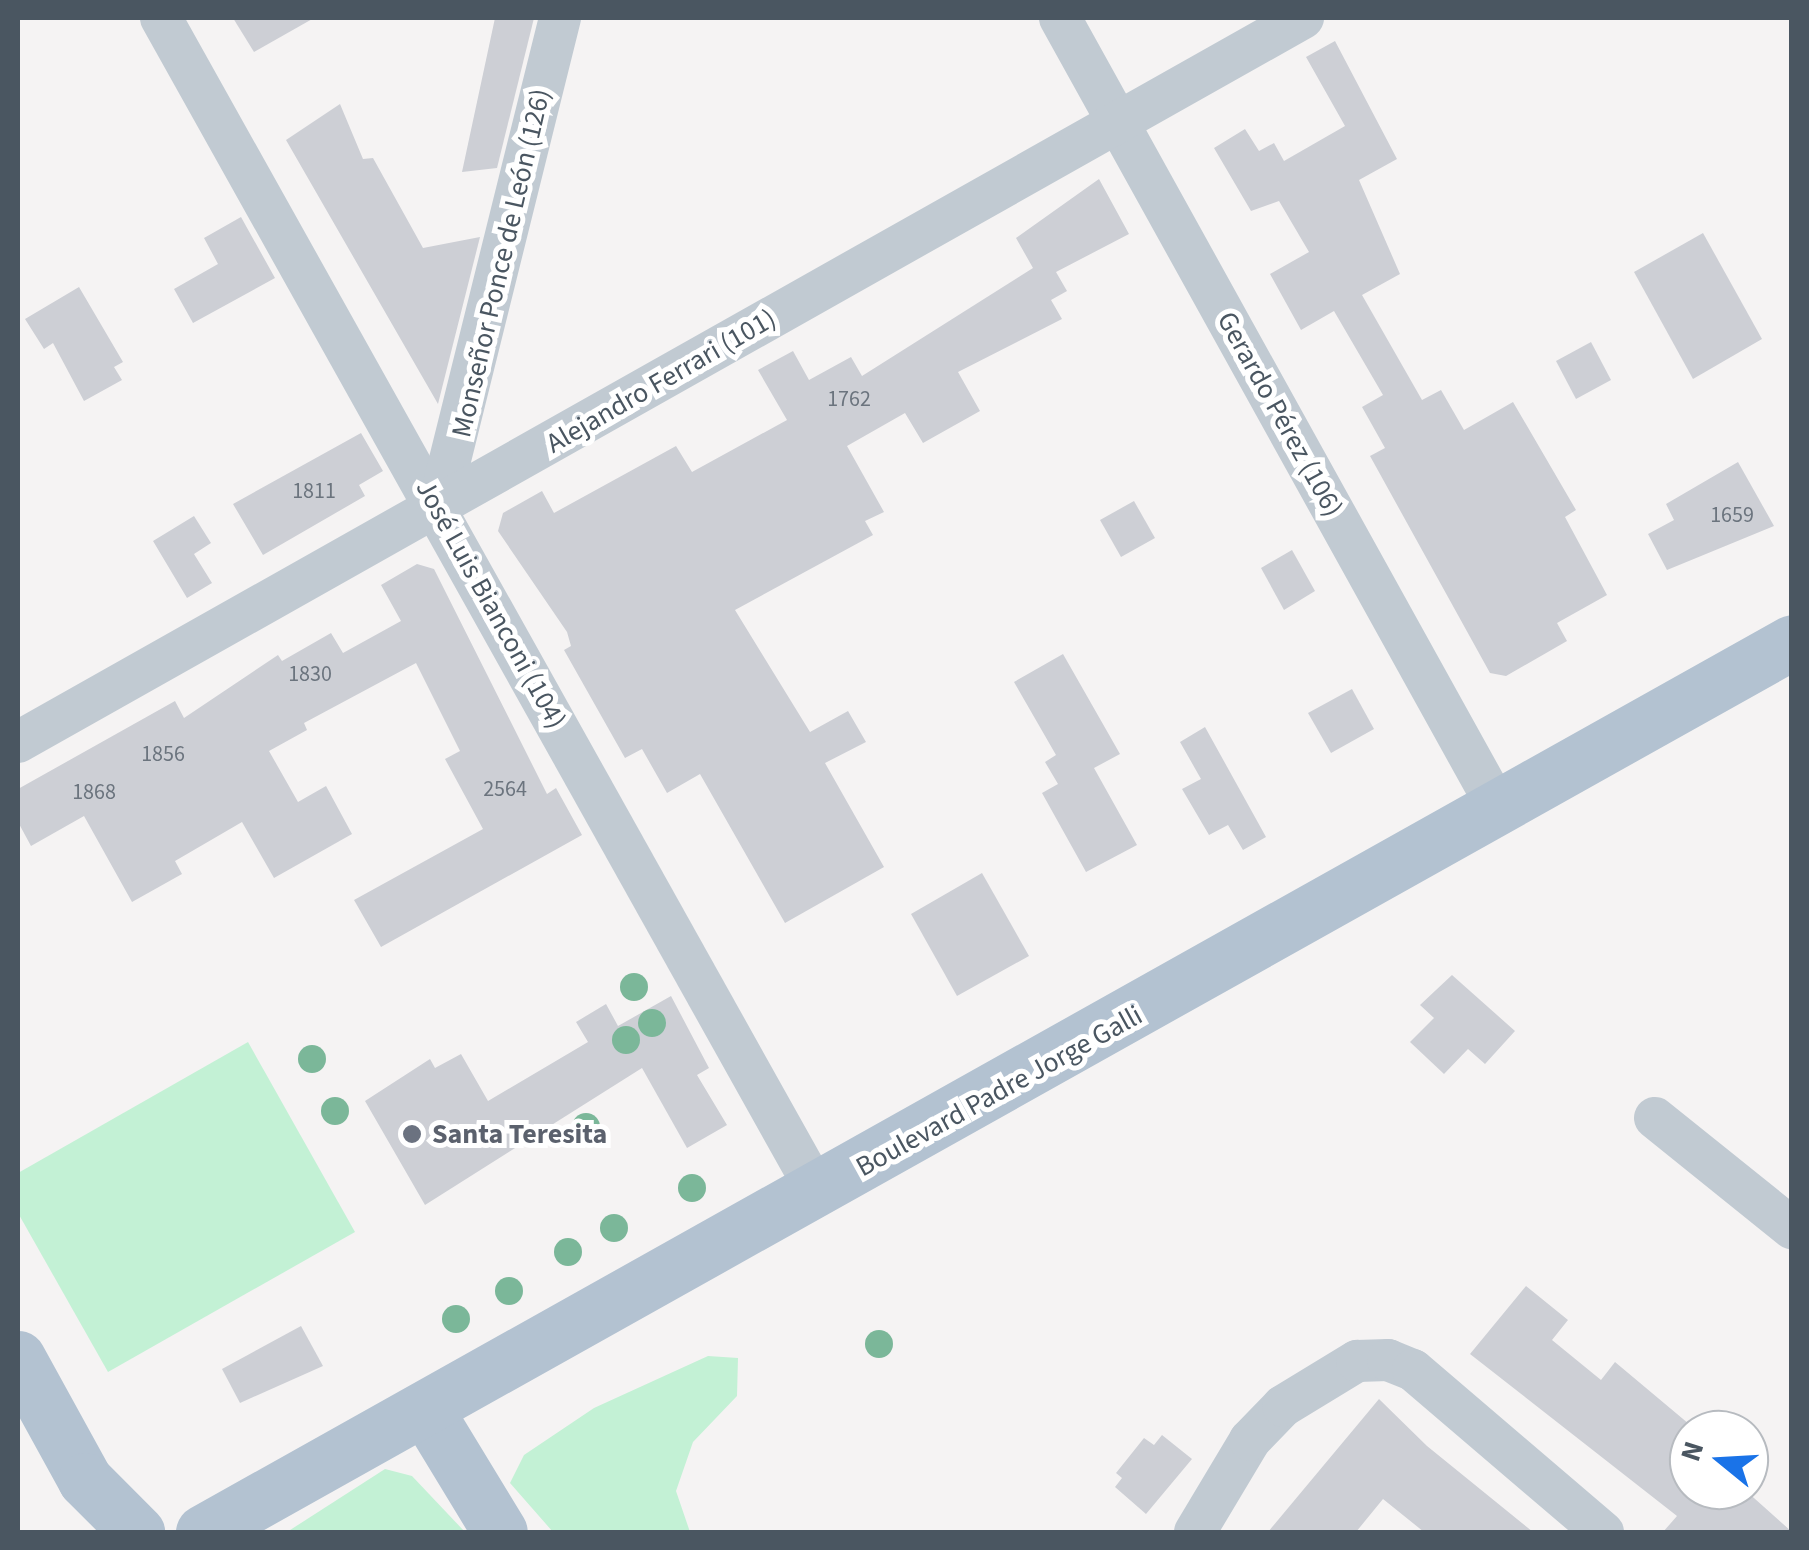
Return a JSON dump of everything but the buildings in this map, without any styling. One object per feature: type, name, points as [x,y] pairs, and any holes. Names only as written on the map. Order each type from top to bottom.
[{"type":"main road","name":"Boulevard Padre Jorge Galli","points":[[203,1532],[427,1412],[1792,642]]},
{"type":"main road","points":[[18,1358],[85,1480],[137,1532]]},
{"type":"main road","points":[[427,1412],[500,1532]]},
{"type":"street","name":"José Luis Bianconi (104)","points":[[162,18],[818,1192]]},
{"type":"street","name":"Monseñor Ponce de León (126)","points":[[438,508],[560,18]]},
{"type":"street","name":"Gerardo Pérez (106)","points":[[1060,18],[1499,810]]},
{"type":"street","name":"Alejandro Ferrari (101)","points":[[18,742],[1303,18]]},
{"type":"street","points":[[1655,1118],[1792,1228]]},
{"type":"street","points":[[1195,1532],[1220,1484],[1283,1406],[1357,1361],[1388,1360],[1412,1370],[1604,1532]]},
{"type":"green space","points":[[248,1042],[355,1232],[108,1372],[18,1213],[18,1173]]},
{"type":"green space","points":[[708,1356],[738,1358],[737,1396],[693,1442],[676,1491],[690,1532],[553,1532],[510,1483],[524,1455],[594,1408]]},
{"type":"green space","points":[[385,1469],[412,1476],[465,1532],[287,1532]]},
{"type":"place","name":"Santa Teresita","points":[[412,1134]]}]
